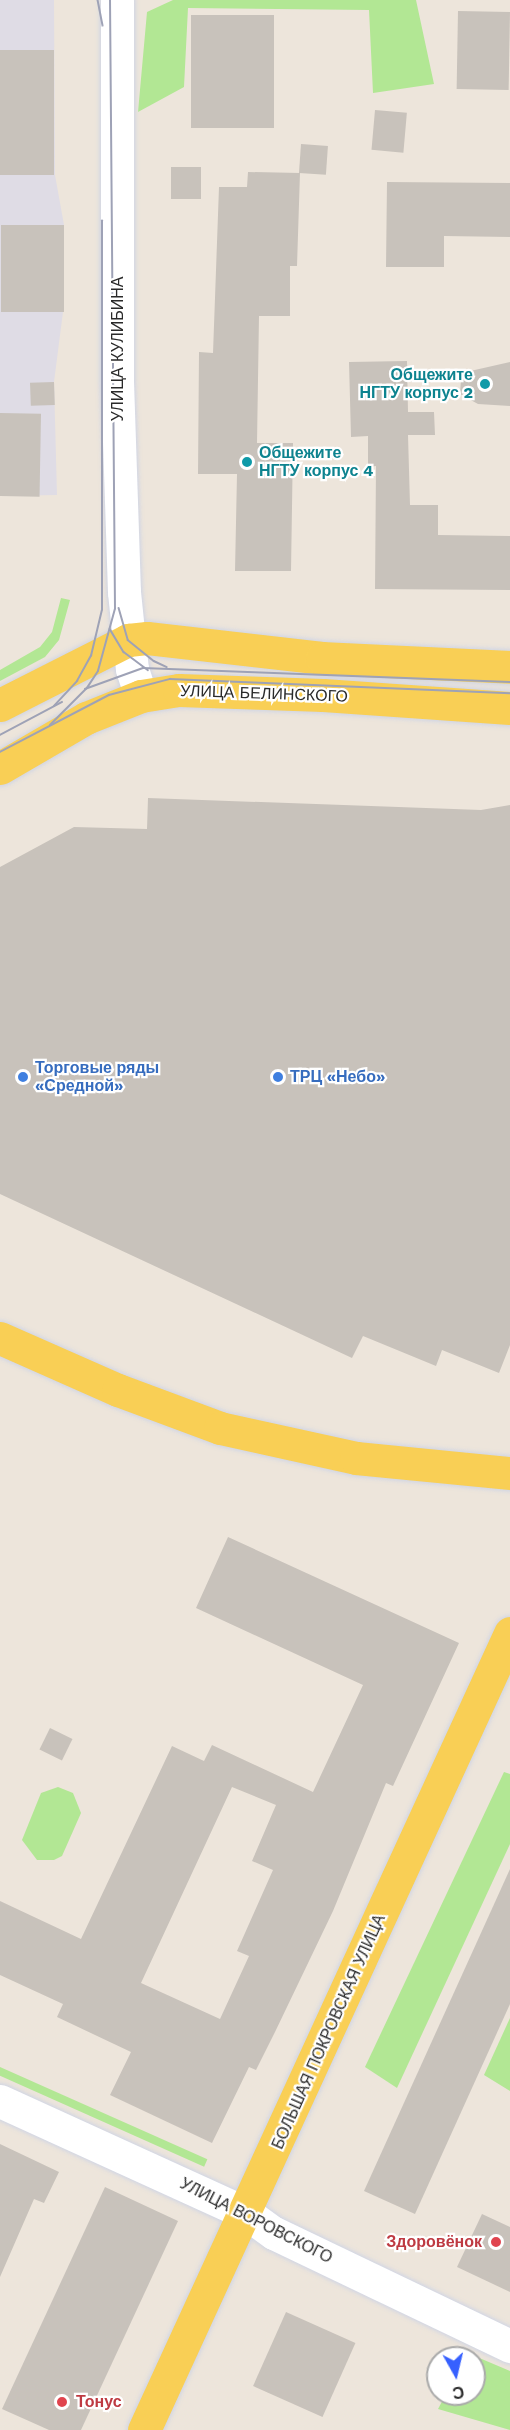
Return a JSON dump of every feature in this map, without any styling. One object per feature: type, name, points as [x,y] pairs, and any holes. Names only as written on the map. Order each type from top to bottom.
[{"type":"main road","points":[[0,705],[128,640],[321,658],[510,667]]},
{"type":"main road","name":"УЛИЦА БЕЛИНСКОГО","points":[[0,768],[86,718],[141,696],[216,690],[510,708]]},
{"type":"main road","points":[[0,1338],[118,1390],[220,1428],[356,1458],[510,1473]]},
{"type":"main road","name":"БОЛЬШАЯ ПОКРОВСКАЯ УЛИЦА","points":[[144,2430],[162,2385],[246,2213],[510,1633]]},
{"type":"street","name":"УЛИЦА КУЛИБИНА","points":[[117,0],[117,381],[128,640],[132,669],[141,696]]},
{"type":"street","name":"УЛИЦА ВОРОВСКОГО","points":[[0,2101],[246,2213],[274,2233],[510,2346]]},
{"type":"shaded area","points":[[0,0],[54,0],[55,175],[64,225],[63,312],[54,382],[57,495],[0,496]]},
{"type":"green space","points":[[173,0],[416,0],[434,84],[373,93],[369,10],[188,8],[184,87],[138,112],[147,12]]},
{"type":"green space","points":[[61,598],[70,600],[59,640],[45,657],[0,681],[0,670],[40,647],[52,632]]},
{"type":"green space","points":[[504,1772],[510,1774],[510,1844],[397,2088],[365,2067]]},
{"type":"green space","points":[[58,1787],[73,1793],[81,1813],[62,1856],[54,1860],[37,1860],[22,1840],[41,1793]]},
{"type":"green space","points":[[510,2018],[510,2091],[484,2075]]},
{"type":"green space","points":[[0,2067],[207,2159],[204,2167],[0,2076]]},
{"type":"green space","points":[[486,2361],[510,2371],[510,2430],[438,2409],[440,2406],[486,2406]]},
{"type":"building","points":[[458,11],[510,12],[509,90],[457,89]]},
{"type":"building","points":[[191,15],[274,15],[274,128],[191,128]]},
{"type":"building","points":[[0,50],[54,50],[54,175],[0,175]]},
{"type":"building","points":[[375,110],[407,113],[403,153],[372,150]]},
{"type":"building","points":[[301,144],[328,146],[326,175],[299,173]]},
{"type":"building","points":[[171,167],[201,167],[201,199],[171,199]]},
{"type":"building","points":[[248,172],[300,173],[297,266],[290,266],[290,316],[259,316],[257,443],[293,443],[291,571],[235,571],[237,474],[198,474],[199,352],[213,353],[219,187],[247,187]]},
{"type":"building","points":[[387,182],[510,183],[510,237],[444,236],[444,267],[386,267]]},
{"type":"building","points":[[1,225],[64,225],[64,312],[1,312]]},
{"type":"building","points":[[407,361],[408,412],[434,412],[435,435],[408,435],[410,505],[438,505],[438,535],[510,536],[510,590],[375,589],[376,466],[368,467],[368,436],[351,437],[349,362]]},
{"type":"building","points":[[510,362],[510,406],[478,404],[460,394],[461,380],[466,372]]},
{"type":"building","points":[[54,382],[55,405],[31,406],[30,383]]},
{"type":"building","points":[[0,413],[41,414],[40,497],[0,496]]},
{"type":"building","name":"ТРЦ «Небо»","points":[[148,798],[481,810],[510,805],[510,1345],[499,1373],[442,1350],[436,1366],[363,1336],[352,1358],[0,1194],[0,867],[74,827],[147,829]]},
{"type":"building","points":[[228,1537],[459,1643],[393,1786],[386,1783],[333,1911],[275,2032],[256,2070],[249,2067],[212,2143],[110,2095],[131,2052],[57,2017],[63,2004],[0,1975],[0,1901],[81,1939],[172,1746],[204,1761],[212,1745],[313,1792],[363,1685],[196,1608]],"holes":[[[232,1787],[276,1805],[252,1861],[273,1870],[237,1951],[249,1956],[220,2019],[141,1983]]]},
{"type":"building","points":[[50,1728],[72,1739],[62,1761],[39,1750]]},
{"type":"building","points":[[510,1869],[510,2004],[415,2214],[364,2191]]},
{"type":"building","points":[[0,2144],[59,2172],[44,2203],[34,2199],[0,2277]]},
{"type":"building","points":[[105,2187],[178,2221],[81,2430],[49,2430],[2,2409]]},
{"type":"building","points":[[482,2214],[510,2227],[510,2292],[457,2267]]},
{"type":"building","points":[[286,2312],[355,2343],[322,2417],[253,2386]]},
{"type":"tram line","points":[[98,0],[103,26]]},
{"type":"tram line","points":[[50,725],[87,688],[98,671],[115,609],[110,0]]},
{"type":"tram line","points":[[54,706],[77,681],[91,656],[102,610],[102,221]]},
{"type":"tram line","points":[[119,608],[128,640],[154,661],[167,667]]},
{"type":"tram line","points":[[110,629],[124,652],[148,670]]},
{"type":"tram line","points":[[85,689],[143,668],[510,682]]},
{"type":"tram line","points":[[0,752],[109,695],[170,679],[510,693]]},
{"type":"tram line","points":[[0,735],[62,702]]},
{"type":"place","name":"Общежите НГТУ корпус 2","points":[[485,384]]},
{"type":"place","name":"Общежите НГТУ корпус 4","points":[[247,462]]},
{"type":"place","name":"Торговые ряды «Средной»","points":[[23,1077]]},
{"type":"place","name":"ТРЦ «Небо»","points":[[278,1077]]},
{"type":"place","name":"Здоровёнок","points":[[496,2242]]},
{"type":"place","name":"Тонус","points":[[62,2402]]}]
